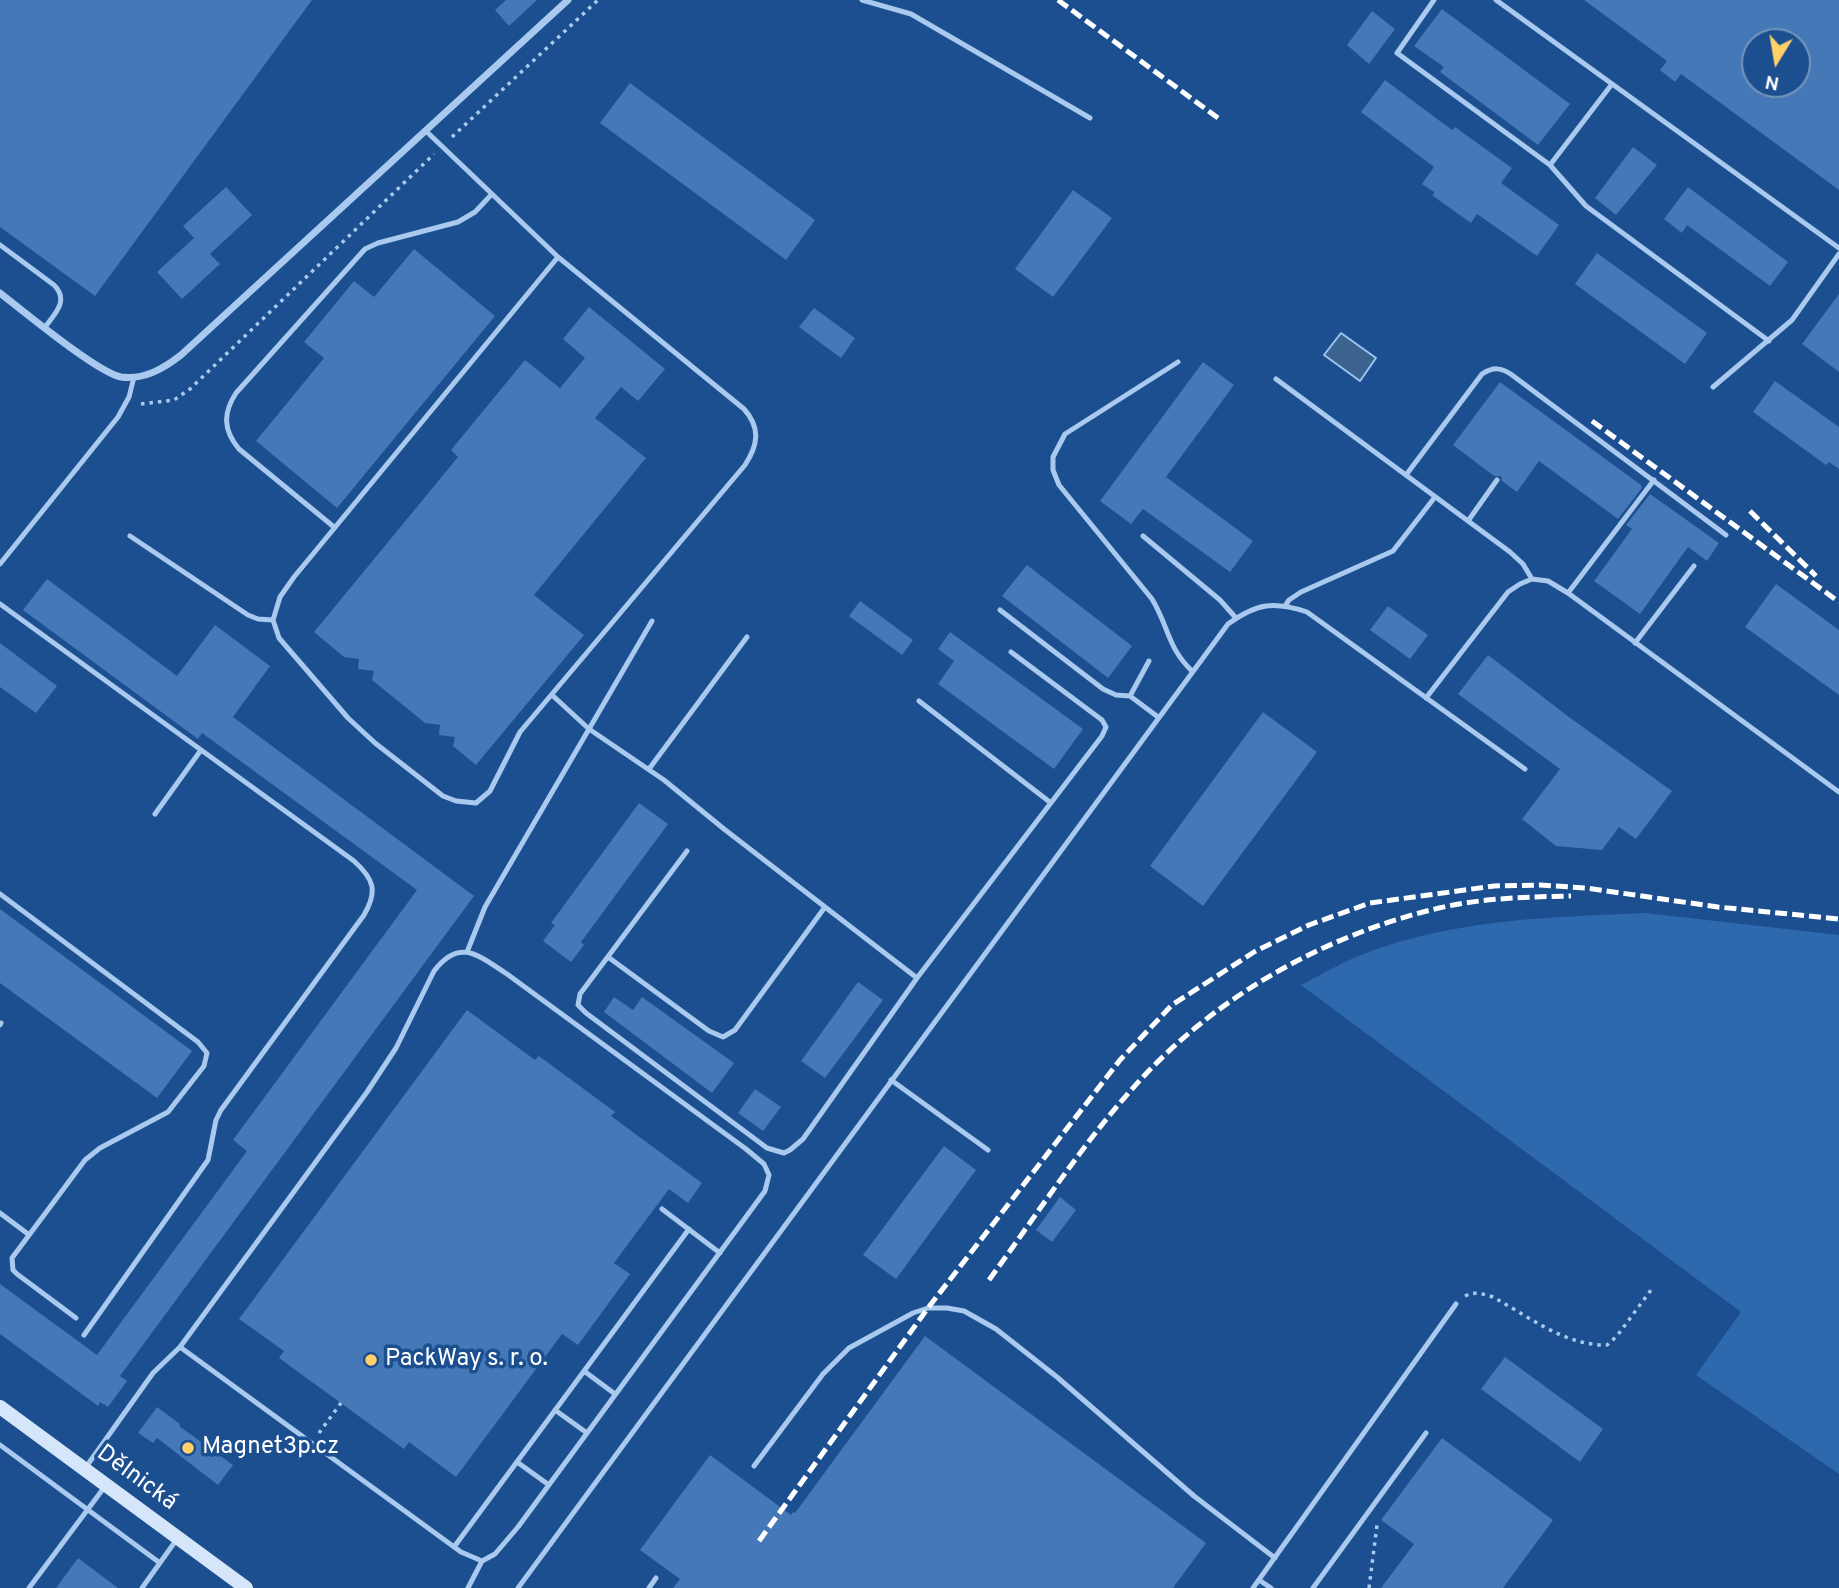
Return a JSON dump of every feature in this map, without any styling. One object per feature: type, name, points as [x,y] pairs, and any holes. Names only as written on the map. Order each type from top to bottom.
[{"type":"street","points":[[0,293],[102,369],[121,377],[134,377],[161,369],[181,355],[427,132],[568,0]]},
{"type":"street","name":"Dělnická","points":[[0,1407],[246,1588]]},
{"type":"lane","points":[[862,0],[911,14],[1090,118]]},
{"type":"lane","points":[[1434,0],[1397,53],[1550,165],[1586,206],[1769,341]]},
{"type":"lane","points":[[1496,0],[1839,248]]},
{"type":"lane","points":[[1550,165],[1612,83]]},
{"type":"lane","points":[[427,132],[558,257],[744,409],[755,425],[757,435],[752,454],[745,466],[514,740],[490,791],[476,803],[456,801],[429,787],[355,725],[279,638],[273,620],[280,597],[334,527],[558,257]]},
{"type":"lane","points":[[334,527],[239,449],[226,428],[229,403],[365,249],[378,243],[458,222],[475,212],[492,194]]},
{"type":"lane","points":[[0,245],[60,292],[61,305],[45,327]]},
{"type":"lane","points":[[1713,387],[1792,320],[1839,254]]},
{"type":"lane","points":[[1178,362],[1065,434],[1053,457],[1053,470],[1059,485],[1152,599],[1163,618],[1173,648],[1192,671]]},
{"type":"lane","points":[[1406,475],[1482,374],[1497,368],[1505,370],[1726,535]]},
{"type":"lane","points":[[0,564],[125,405],[134,377]]},
{"type":"lane","points":[[1276,379],[1510,552],[1523,564],[1532,579]]},
{"type":"lane","points":[[1568,593],[1654,480]]},
{"type":"lane","points":[[1468,521],[1497,481]]},
{"type":"lane","points":[[1285,606],[1301,592],[1393,551],[1435,497]]},
{"type":"lane","points":[[130,536],[242,611],[258,619],[273,620]]},
{"type":"lane","points":[[1143,536],[1220,600],[1236,618]]},
{"type":"lane","points":[[1635,643],[1694,566]]},
{"type":"lane","points":[[1426,698],[1508,592],[1520,583],[1532,579],[1548,581],[1839,792]]},
{"type":"lane","points":[[0,604],[363,869],[370,877],[372,896],[364,915],[221,1110],[216,1120],[208,1160],[84,1335]]},
{"type":"lane","points":[[518,1588],[1192,671],[1236,618],[1262,606],[1285,606],[1307,612],[1525,769]]},
{"type":"lane","points":[[1000,610],[1103,689],[1116,695],[1130,696],[1158,717]]},
{"type":"lane","points":[[467,952],[485,907],[652,621]]},
{"type":"lane","points":[[649,769],[747,637]]},
{"type":"lane","points":[[687,851],[580,994],[580,1009],[767,1148],[783,1153],[803,1139],[917,978],[1102,736],[1106,727],[1102,720],[1011,652]]},
{"type":"lane","points":[[1130,696],[1149,661]]},
{"type":"lane","points":[[552,695],[589,729],[649,769],[917,978]]},
{"type":"lane","points":[[919,701],[1051,803]]},
{"type":"lane","points":[[155,814],[201,750]]},
{"type":"lane","points":[[0,894],[198,1042],[207,1053],[204,1066],[175,1106],[163,1116],[91,1154],[12,1258],[13,1270],[76,1318]]},
{"type":"lane","points":[[608,957],[709,1031],[723,1037],[735,1030],[825,907]]},
{"type":"lane","points":[[85,1469],[153,1373],[180,1347],[379,1076],[441,962],[455,952],[467,952],[507,974],[735,1141],[764,1164],[769,1175],[768,1184],[720,1253],[509,1538],[495,1554],[482,1561],[468,1588]]},
{"type":"lane","points":[[891,1080],[988,1150]]},
{"type":"lane","points":[[662,1209],[720,1253]]},
{"type":"lane","points":[[0,1213],[28,1234]]},
{"type":"lane","points":[[454,1547],[688,1229]]},
{"type":"lane","points":[[1253,1588],[1456,1304]]},
{"type":"lane","points":[[754,1466],[823,1374],[849,1348],[912,1313],[928,1308],[964,1311],[996,1329],[1057,1377],[1194,1496],[1275,1558]]},
{"type":"lane","points":[[180,1347],[454,1547],[470,1558],[482,1561]]},
{"type":"lane","points":[[584,1371],[615,1395]]},
{"type":"lane","points":[[555,1410],[587,1433]]},
{"type":"lane","points":[[1313,1588],[1426,1433]]},
{"type":"lane","points":[[0,1445],[160,1563]]},
{"type":"lane","points":[[517,1462],[549,1485]]},
{"type":"lane","points":[[29,1588],[106,1485]]},
{"type":"lane","points":[[142,1588],[178,1538]]},
{"type":"lane","points":[[649,1588],[656,1578]]},
{"type":"lane","points":[[1259,1580],[1271,1588]]},
{"type":"path","points":[[125,405],[174,400],[190,389],[598,0]]},
{"type":"path","points":[[1456,1304],[1471,1293],[1481,1293],[1581,1343],[1606,1345],[1617,1336],[1651,1290]]},
{"type":"path","points":[[312,1443],[341,1403]]},
{"type":"path","points":[[1369,1588],[1378,1514],[1371,1508]]},
{"type":"shaded area","points":[[1341,333],[1376,358],[1360,381],[1324,355]]},
{"type":"shaded area","points":[[1645,913],[1839,935],[1839,1474],[1696,1375],[1741,1312],[1301,985],[1360,955],[1436,933],[1505,922]]},
{"type":"building","points":[[0,0],[312,0],[95,296],[0,227]]},
{"type":"building","points":[[506,0],[537,0],[509,26],[495,10]]},
{"type":"building","points":[[1584,0],[1839,0],[1839,190],[1681,74],[1675,82],[1660,70],[1667,61]]},
{"type":"building","points":[[1442,9],[1570,104],[1538,145],[1440,72],[1444,67],[1414,46]]},
{"type":"building","points":[[1372,11],[1395,29],[1369,64],[1347,45]]},
{"type":"building","points":[[1385,80],[1452,130],[1455,127],[1512,168],[1501,183],[1559,225],[1537,256],[1477,214],[1471,223],[1433,196],[1434,192],[1422,184],[1434,167],[1361,112]]},
{"type":"building","points":[[630,83],[815,220],[786,260],[600,123]]},
{"type":"building","points":[[1633,147],[1657,165],[1616,215],[1595,198]]},
{"type":"building","points":[[226,187],[252,215],[210,254],[220,264],[182,299],[157,272],[194,238],[183,226]]},
{"type":"building","points":[[1688,187],[1788,262],[1770,286],[1687,225],[1682,233],[1664,219]]},
{"type":"building","points":[[1073,190],[1112,218],[1053,297],[1015,269]]},
{"type":"building","points":[[414,249],[495,316],[337,508],[256,441],[324,358],[304,342],[354,281],[374,297]]},
{"type":"building","points":[[1597,253],[1707,333],[1685,364],[1575,284]]},
{"type":"building","points":[[1839,294],[1839,372],[1802,344]]},
{"type":"building","points":[[589,307],[665,369],[638,401],[621,387],[595,418],[646,458],[534,595],[584,635],[476,765],[453,746],[455,737],[439,735],[440,725],[425,723],[372,680],[374,671],[358,669],[359,659],[344,657],[314,632],[458,457],[451,450],[525,360],[560,388],[585,358],[563,339]]},
{"type":"building","points":[[814,308],[855,338],[841,358],[799,327]]},
{"type":"building","points":[[1203,362],[1234,385],[1166,477],[1253,541],[1230,572],[1143,509],[1131,524],[1100,501]]},
{"type":"building","points":[[1775,381],[1839,427],[1839,469],[1829,462],[1826,465],[1753,412]]},
{"type":"building","points":[[1500,382],[1641,485],[1642,488],[1618,519],[1539,461],[1517,492],[1502,481],[1501,476],[1494,476],[1453,445]]},
{"type":"building","points":[[1650,494],[1719,543],[1707,561],[1688,547],[1640,614],[1594,581],[1632,529],[1626,525]]},
{"type":"building","points":[[1027,565],[1132,646],[1108,678],[1002,596]]},
{"type":"building","points":[[47,579],[177,676],[215,625],[270,666],[233,717],[474,896],[120,1376],[127,1381],[108,1407],[100,1402],[98,1406],[0,1334],[0,1284],[97,1355],[247,1151],[233,1140],[417,890],[202,733],[198,739],[23,610]]},
{"type":"building","points":[[1776,584],[1839,630],[1839,695],[1745,627]]},
{"type":"building","points":[[860,601],[913,640],[902,655],[849,616]]},
{"type":"building","points":[[1388,606],[1428,635],[1410,659],[1370,630]]},
{"type":"building","points":[[950,632],[1083,729],[1054,769],[938,684],[954,661],[938,649]]},
{"type":"building","points":[[0,643],[57,686],[36,713],[0,687]]},
{"type":"building","points":[[1488,655],[1672,791],[1636,839],[1619,827],[1602,850],[1556,846],[1522,819],[1560,769],[1458,694]]},
{"type":"building","points":[[1263,712],[1317,752],[1203,906],[1150,866]]},
{"type":"building","points":[[639,803],[668,824],[581,942],[584,945],[571,962],[543,941],[555,925],[551,923]]},
{"type":"building","points":[[0,909],[192,1051],[157,1098],[0,983]]},
{"type":"building","points":[[858,982],[883,1000],[825,1078],[801,1061]]},
{"type":"building","points":[[614,997],[633,1010],[642,997],[734,1063],[712,1093],[604,1012]]},
{"type":"building","points":[[467,1010],[535,1060],[539,1056],[615,1112],[611,1116],[702,1183],[688,1203],[669,1189],[614,1263],[630,1274],[578,1345],[562,1334],[456,1477],[409,1442],[404,1449],[279,1358],[284,1351],[239,1319]]},
{"type":"building","points":[[755,1089],[781,1107],[763,1131],[738,1113]]},
{"type":"building","points":[[944,1146],[976,1170],[896,1279],[863,1255]]},
{"type":"building","points":[[1060,1197],[1076,1210],[1052,1242],[1036,1230]]},
{"type":"building","points":[[925,1336],[1206,1543],[1173,1588],[673,1588],[680,1579],[640,1550],[710,1455],[791,1515],[795,1513]]},
{"type":"building","points":[[1505,1357],[1603,1429],[1580,1462],[1481,1389]]},
{"type":"building","points":[[157,1407],[233,1465],[218,1485],[157,1438],[153,1443],[138,1433]]},
{"type":"building","points":[[1442,1438],[1553,1520],[1503,1588],[1381,1588],[1414,1544],[1381,1520]]},
{"type":"building","points":[[78,1558],[118,1588],[56,1588]]},
{"type":"railway","points":[[1058,0],[1218,118]]},
{"type":"railway","points":[[1592,421],[1839,602]]},
{"type":"railway","points":[[1750,511],[1816,576]]},
{"type":"railway","points":[[759,1541],[928,1308],[1120,1060],[1172,1005],[1254,952],[1309,925],[1370,903],[1494,886],[1586,888],[1718,907],[1839,919]]},
{"type":"railway","points":[[989,1280],[1082,1151],[1143,1077],[1206,1019],[1241,994],[1317,951],[1398,919],[1472,902],[1571,896]]},
{"type":"place","name":"PackWay s. r. o.","points":[[371,1360]]},
{"type":"place","name":"Magnet3p.cz","points":[[188,1448]]}]
